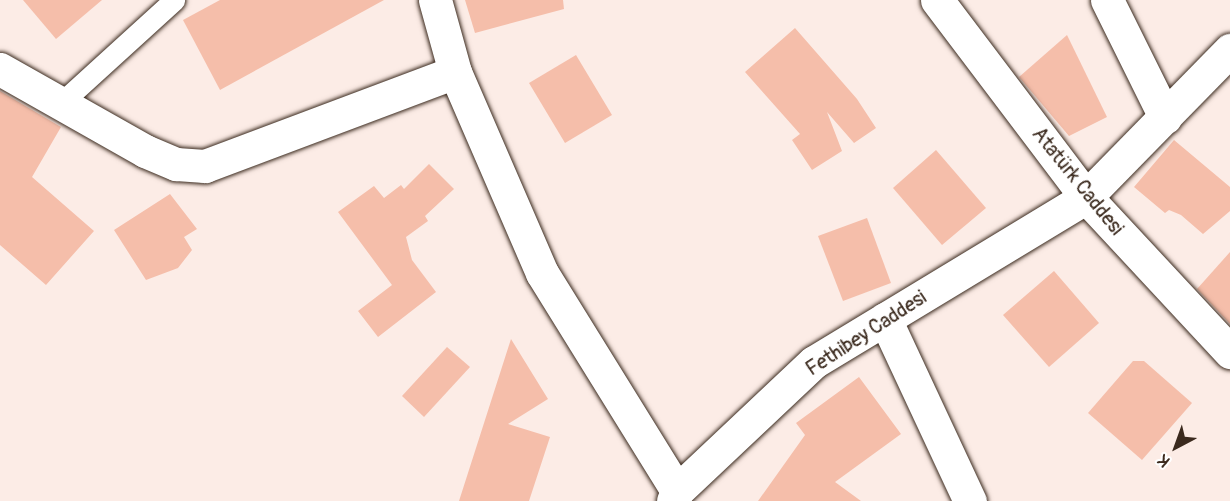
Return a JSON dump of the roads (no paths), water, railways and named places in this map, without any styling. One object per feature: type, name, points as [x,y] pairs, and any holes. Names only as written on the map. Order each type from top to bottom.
[{"type":"street","points":[[435,0],[455,72],[542,273],[675,496]]},
{"type":"street","name":"Atatürk Caddesi","points":[[937,0],[1086,197],[1230,352]]},
{"type":"street","points":[[1107,0],[1165,117]]},
{"type":"street","name":"Fethibey Caddesi","points":[[675,496],[814,362],[1086,197],[1230,50]]},
{"type":"street","points":[[0,69],[145,151],[176,164],[205,166],[455,72]]},
{"type":"street","points":[[885,319],[970,501]]},
{"type":"lane","points":[[61,103],[174,0]]}]
